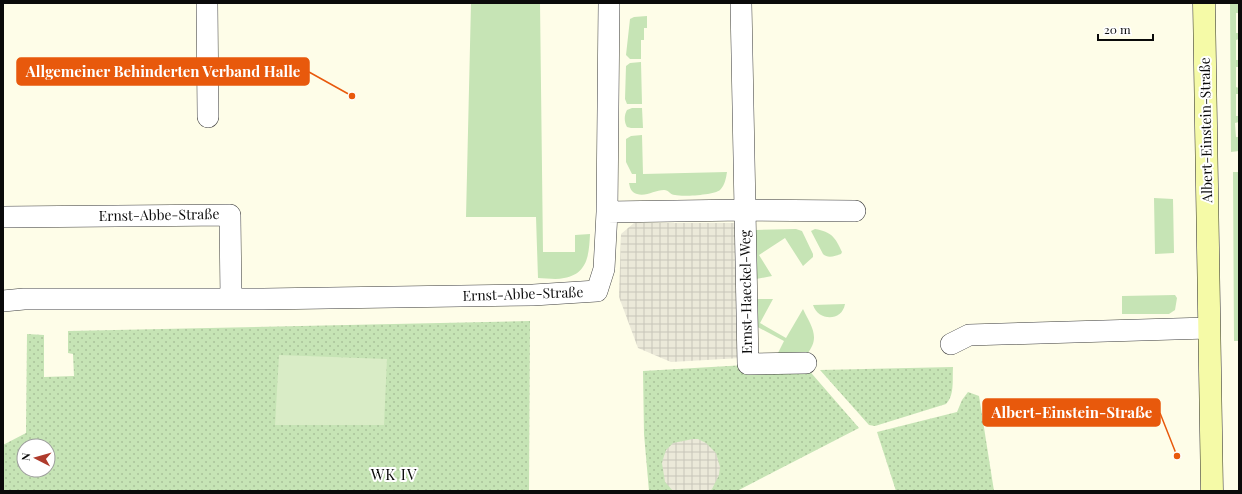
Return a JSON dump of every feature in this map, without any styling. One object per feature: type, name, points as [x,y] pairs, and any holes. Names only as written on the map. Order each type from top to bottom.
[{"type":"street","points":[[207,3],[208,117]]},
{"type":"street","name":"Ernst-Abbe-Straße","points":[[3,301],[24,299],[231,299],[533,295],[597,291],[604,269],[607,212],[609,3]]},
{"type":"street","name":"Ernst-Haeckel-Weg","points":[[741,3],[748,364],[806,363]]},
{"type":"street","name":"Albert-Einstein-Straße","points":[[1204,3],[1208,328],[1212,491]]},
{"type":"street","name":"Ernst-Haeckel-Weg","points":[[607,212],[745,210],[855,211]]},
{"type":"street","name":"Ernst-Abbe-Straße","points":[[3,217],[230,215],[231,299]]},
{"type":"street","points":[[951,344],[969,334],[1208,328]]},
{"type":"green space","points":[[471,3],[540,3],[543,252],[575,252],[575,235],[590,234],[586,262],[583,268],[572,276],[558,279],[538,278],[536,217],[466,217]]},
{"type":"green space","points":[[1230,3],[1239,4],[1239,13],[1236,13],[1236,33],[1239,33],[1239,39],[1236,40],[1236,60],[1239,60],[1239,67],[1236,67],[1236,87],[1239,88],[1239,94],[1236,94],[1236,116],[1239,116],[1239,122],[1235,123],[1236,137],[1239,137],[1239,151],[1231,152]]},
{"type":"green space","points":[[647,16],[647,28],[644,28],[644,40],[641,40],[641,59],[630,59],[626,55],[630,19],[634,17]]},
{"type":"green space","points":[[641,62],[642,104],[627,104],[625,99],[626,66],[630,63]]},
{"type":"green space","points":[[632,108],[642,108],[643,128],[627,127],[625,123],[625,114],[627,110]]},
{"type":"green space","points":[[642,135],[643,174],[727,172],[722,188],[717,192],[691,196],[673,195],[664,190],[644,195],[633,192],[629,183],[636,183],[636,174],[632,174],[626,162],[626,139],[631,136]]},
{"type":"green space","points":[[1233,172],[1239,172],[1239,341],[1234,341]]},
{"type":"green space","points":[[1154,198],[1173,199],[1174,253],[1155,254]]},
{"type":"green space","points":[[796,229],[802,231],[813,257],[803,266],[785,238],[759,255],[772,276],[756,279],[754,231]]},
{"type":"green space","points":[[815,229],[832,236],[840,247],[842,252],[841,254],[829,257],[825,256],[811,231]]},
{"type":"green space","points":[[1175,295],[1177,298],[1175,310],[1169,314],[1122,314],[1122,296]]},
{"type":"green space","points":[[757,299],[773,299],[760,323],[786,338],[803,309],[811,326],[814,337],[811,348],[807,354],[775,359],[784,341],[752,324]]},
{"type":"green space","points":[[845,304],[843,310],[839,314],[830,317],[820,314],[813,305]]},
{"type":"green space","points":[[530,321],[529,491],[3,491],[3,445],[16,438],[16,478],[56,478],[56,438],[16,438],[26,433],[27,334],[44,335],[44,377],[74,376],[73,354],[68,353],[68,331]]},
{"type":"green space","points":[[279,355],[387,359],[384,425],[275,425]]},
{"type":"green space","points":[[746,365],[806,367],[859,428],[737,491],[649,491],[644,434],[643,371]]},
{"type":"green space","points":[[953,367],[952,392],[946,404],[875,426],[869,425],[820,370]]},
{"type":"green space","points":[[968,392],[979,396],[994,491],[896,491],[877,432],[957,412],[962,400]]},
{"type":"shaded area","points":[[634,223],[738,223],[741,358],[671,362],[638,348],[619,297],[621,234]]},
{"type":"shaded area","points":[[698,439],[706,443],[716,453],[720,467],[719,475],[710,491],[673,491],[665,482],[662,463],[666,450],[673,443]]},
{"type":"place","name":"Allgemeiner Behinderten Verband Halle","points":[[352,96]]},
{"type":"place","name":"Albert-Einstein-Straße","points":[[1177,456]]},
{"type":"district","name":"WK IV","points":[[394,475]]}]
